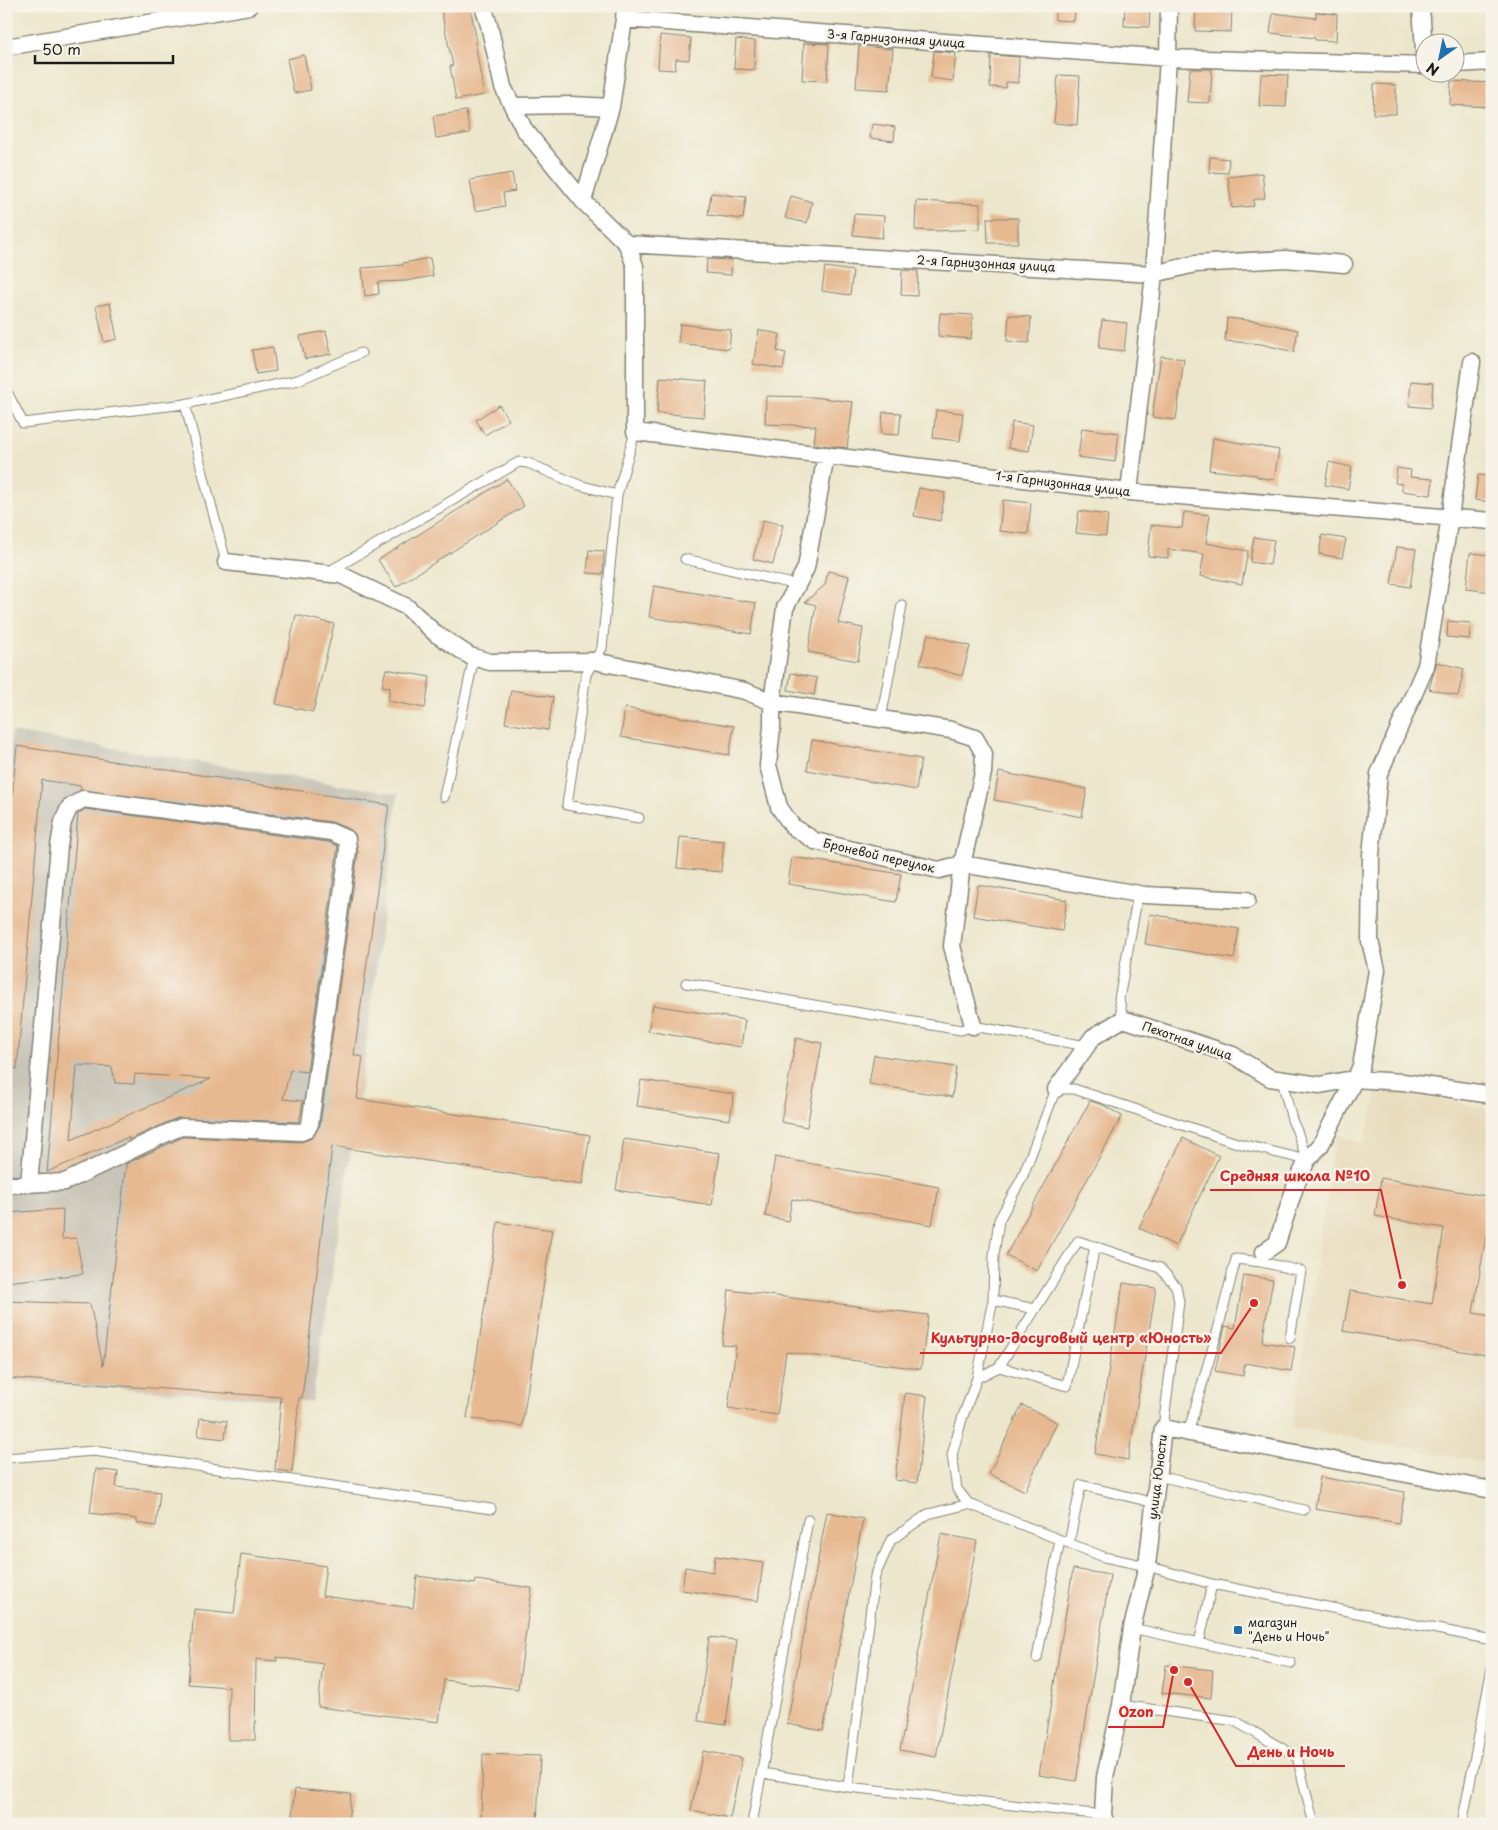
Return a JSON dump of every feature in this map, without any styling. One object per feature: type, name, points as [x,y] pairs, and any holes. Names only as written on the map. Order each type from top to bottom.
[{"type":"street","points":[[6,47],[249,6]]},
{"type":"street","points":[[483,6],[490,25],[503,87],[524,129],[583,201],[627,244],[635,266],[636,432]]},
{"type":"street","points":[[1129,492],[1154,274],[1168,58],[1169,6]]},
{"type":"street","points":[[1421,6],[1423,32]]},
{"type":"street","points":[[583,201],[611,107],[625,13]]},
{"type":"street","name":"3-я Гарнизонная улица","points":[[625,13],[1168,58],[1416,66]]},
{"type":"street","points":[[1466,63],[1492,62]]},
{"type":"street","points":[[513,106],[572,105],[611,107]]},
{"type":"street","name":"2-я Гарнизонная улица","points":[[627,244],[1154,274],[1195,264],[1285,259],[1344,264]]},
{"type":"street","points":[[1263,1257],[1277,1242],[1295,1187],[1307,1160],[1320,1146],[1353,1078],[1361,1067],[1377,970],[1370,941],[1371,855],[1379,774],[1426,666],[1472,362]]},
{"type":"street","name":"1-я Гарнизонная улица","points":[[636,432],[1129,492],[1492,520]]},
{"type":"street","name":"Броневой переулок","points":[[826,455],[806,568],[786,608],[772,702],[772,727],[768,765],[779,806],[792,826],[815,841],[939,870],[962,864],[1138,894],[1248,900]]},
{"type":"street","points":[[226,562],[341,576],[407,608],[436,634],[474,657],[490,662],[594,661],[745,691],[772,702],[951,730],[974,738],[984,754],[983,773],[962,864],[952,946],[973,1026]]},
{"type":"street","points":[[6,1185],[29,1184],[65,1182],[167,1132],[181,1128],[301,1132],[306,1130],[310,1124],[313,1104],[346,861],[347,838],[331,832],[83,799],[69,808],[63,822],[59,846],[29,1184]]},
{"type":"street","points":[[1056,1089],[1093,1037],[1123,1019]]},
{"type":"street","name":"Пехотная улица","points":[[1123,1019],[1233,1055],[1270,1078],[1320,1086],[1353,1078],[1403,1082],[1492,1095]]},
{"type":"street","name":"улица Юности","points":[[1105,1819],[1105,1777],[1121,1705],[1132,1628],[1147,1566],[1163,1428],[1492,1490]]},
{"type":"lane","points":[[6,390],[23,423],[185,404],[298,380],[361,353]]},
{"type":"lane","points":[[185,404],[226,562]]},
{"type":"lane","points":[[636,432],[617,495],[602,648],[586,674],[567,805],[639,818]]},
{"type":"lane","points":[[325,574],[519,462],[528,463],[579,485],[617,495]]},
{"type":"lane","points":[[685,559],[797,585]]},
{"type":"lane","points":[[881,719],[902,605]]},
{"type":"lane","points":[[444,797],[474,657]]},
{"type":"lane","points":[[1123,1019],[1119,999],[1138,894]]},
{"type":"lane","points":[[686,983],[961,1030],[973,1026],[1086,1046]]},
{"type":"lane","points":[[1282,1080],[1292,1120],[1298,1131],[1307,1160]]},
{"type":"lane","points":[[1307,1160],[1237,1143],[1074,1090],[1056,1089],[1022,1178],[1000,1220],[994,1255],[993,1300],[976,1378],[952,1454],[957,1489],[969,1504],[1104,1557],[1147,1566],[1212,1584],[1492,1640]]},
{"type":"lane","points":[[976,1378],[999,1367],[1078,1241],[1160,1268],[1176,1286],[1179,1302],[1163,1428]]},
{"type":"lane","points":[[999,1367],[1066,1386],[1095,1246]]},
{"type":"lane","points":[[1188,1433],[1236,1259],[1263,1257],[1301,1271],[1290,1338]]},
{"type":"lane","points":[[993,1300],[1035,1309]]},
{"type":"lane","points":[[6,1458],[94,1451],[491,1509]]},
{"type":"lane","points":[[1158,1476],[1304,1510]]},
{"type":"lane","points":[[1037,1658],[1065,1541],[1081,1485],[1155,1503]]},
{"type":"lane","points":[[848,1787],[875,1576],[892,1540],[928,1514],[969,1504]]},
{"type":"lane","points":[[752,1824],[808,1520]]},
{"type":"lane","points":[[1199,1643],[1212,1584]]},
{"type":"lane","points":[[1132,1628],[1291,1663]]},
{"type":"lane","points":[[1462,1824],[1492,1668]]},
{"type":"lane","points":[[1121,1705],[1236,1721],[1296,1757],[1314,1824]]},
{"type":"lane","points":[[762,1773],[848,1787],[1105,1819]]},
{"type":"shaded area","points":[[12,732],[398,794],[361,1087],[312,1402],[6,1380],[6,788]]},
{"type":"shaded area","points":[[1378,1089],[1492,1109],[1492,1464],[1292,1427],[1335,1135],[1364,1143]]},
{"type":"building","points":[[470,6],[484,95],[456,100],[450,66],[453,66],[441,10]]},
{"type":"building","points":[[1055,6],[1075,6],[1074,21],[1055,20]]},
{"type":"building","points":[[1125,6],[1150,6],[1149,27],[1124,26]]},
{"type":"building","points":[[1196,7],[1232,8],[1231,32],[1195,31]]},
{"type":"building","points":[[1316,12],[1337,14],[1336,41],[1315,40],[1315,38],[1270,33],[1273,13],[1316,18]]},
{"type":"building","points":[[660,35],[691,38],[689,60],[676,59],[675,70],[658,69]]},
{"type":"building","points":[[736,39],[755,41],[754,70],[734,69]]},
{"type":"building","points":[[804,43],[829,44],[827,81],[802,80]]},
{"type":"building","points":[[859,46],[893,49],[889,90],[856,88]]},
{"type":"building","points":[[934,51],[956,53],[953,81],[931,78]]},
{"type":"building","points":[[304,55],[311,90],[294,93],[287,59]]},
{"type":"building","points":[[991,55],[1019,57],[1018,83],[1006,82],[1006,88],[990,87]]},
{"type":"building","points":[[1190,69],[1212,69],[1210,103],[1187,102]]},
{"type":"building","points":[[1261,74],[1288,75],[1286,107],[1259,106]]},
{"type":"building","points":[[1058,75],[1080,76],[1077,125],[1054,123]]},
{"type":"building","points":[[1451,82],[1492,83],[1492,107],[1450,105]]},
{"type":"building","points":[[1374,84],[1396,85],[1396,114],[1373,114]]},
{"type":"building","points":[[466,111],[470,133],[436,138],[433,116]]},
{"type":"building","points":[[872,124],[895,127],[894,141],[870,138]]},
{"type":"building","points":[[1210,157],[1229,159],[1228,173],[1209,172]]},
{"type":"building","points":[[512,173],[515,191],[503,193],[505,206],[475,211],[470,180]]},
{"type":"building","points":[[1262,173],[1265,198],[1253,200],[1254,206],[1232,208],[1228,177]]},
{"type":"building","points":[[711,193],[746,197],[743,219],[708,215]]},
{"type":"building","points":[[791,196],[812,202],[807,223],[785,218]]},
{"type":"building","points":[[916,201],[980,204],[980,229],[915,230]]},
{"type":"building","points":[[854,214],[884,216],[882,238],[853,235]]},
{"type":"building","points":[[987,218],[1018,218],[1018,243],[988,243]]},
{"type":"building","points":[[430,258],[433,276],[406,281],[378,282],[379,294],[365,296],[362,268],[403,265],[403,263]]},
{"type":"building","points":[[707,259],[732,260],[731,275],[706,273]]},
{"type":"building","points":[[825,267],[853,271],[850,295],[822,291]]},
{"type":"building","points":[[902,270],[918,271],[917,296],[901,295]]},
{"type":"building","points":[[110,303],[117,339],[104,342],[96,306]]},
{"type":"building","points":[[940,313],[973,315],[971,339],[938,336]]},
{"type":"building","points":[[1009,315],[1031,317],[1029,343],[1007,341]]},
{"type":"building","points":[[1227,318],[1255,321],[1298,330],[1294,352],[1261,344],[1225,341]]},
{"type":"building","points":[[1102,320],[1127,323],[1124,351],[1099,348]]},
{"type":"building","points":[[680,324],[731,330],[729,349],[678,343]]},
{"type":"building","points":[[759,330],[780,334],[777,351],[786,353],[783,369],[753,364]]},
{"type":"building","points":[[326,331],[331,354],[305,359],[300,336]]},
{"type":"building","points":[[273,347],[276,371],[256,374],[252,350]]},
{"type":"building","points":[[1161,356],[1184,359],[1176,420],[1152,417]]},
{"type":"building","points":[[660,377],[707,381],[704,417],[657,413]]},
{"type":"building","points":[[1411,381],[1433,383],[1431,408],[1409,406]]},
{"type":"building","points":[[766,396],[813,397],[853,402],[847,448],[814,444],[816,426],[765,424]]},
{"type":"building","points":[[499,405],[509,420],[485,435],[476,420]]},
{"type":"building","points":[[936,410],[963,413],[960,441],[933,438]]},
{"type":"building","points":[[883,412],[901,413],[899,435],[881,434]]},
{"type":"building","points":[[1012,422],[1033,425],[1029,451],[1008,448]]},
{"type":"building","points":[[1082,428],[1119,433],[1115,462],[1078,457]]},
{"type":"building","points":[[1213,438],[1279,450],[1274,480],[1257,477],[1257,475],[1209,470]]},
{"type":"building","points":[[1329,462],[1352,467],[1348,489],[1325,485]]},
{"type":"building","points":[[1397,468],[1411,470],[1410,477],[1433,479],[1431,495],[1402,491],[1402,484],[1395,483]]},
{"type":"building","points":[[1478,475],[1492,476],[1492,502],[1475,500]]},
{"type":"building","points":[[507,479],[524,506],[396,587],[378,560]]},
{"type":"building","points":[[919,488],[945,493],[940,521],[914,516]]},
{"type":"building","points":[[1003,500],[1031,503],[1028,534],[999,531]]},
{"type":"building","points":[[1079,511],[1108,515],[1106,536],[1076,533]]},
{"type":"building","points":[[1184,512],[1210,515],[1206,543],[1248,551],[1242,584],[1200,576],[1204,554],[1168,549],[1168,558],[1148,556],[1151,525],[1182,528]]},
{"type":"building","points":[[763,520],[783,525],[773,564],[753,559]]},
{"type":"building","points":[[1322,535],[1346,539],[1342,558],[1319,554]]},
{"type":"building","points":[[1254,537],[1274,540],[1270,565],[1250,562]]},
{"type":"building","points":[[1397,547],[1416,549],[1410,587],[1391,584]]},
{"type":"building","points":[[589,550],[604,551],[603,574],[587,573]]},
{"type":"building","points":[[1470,553],[1492,555],[1492,592],[1466,589]]},
{"type":"building","points":[[828,571],[849,576],[838,623],[863,628],[858,661],[808,652],[816,605],[805,602],[825,585]]},
{"type":"building","points":[[654,586],[756,603],[751,634],[649,617]]},
{"type":"building","points":[[296,615],[334,624],[313,712],[276,704]]},
{"type":"building","points":[[1448,621],[1471,623],[1469,639],[1447,637]]},
{"type":"building","points":[[928,634],[970,646],[962,676],[920,664]]},
{"type":"building","points":[[1437,662],[1464,669],[1458,696],[1429,689]]},
{"type":"building","points":[[386,669],[430,677],[425,708],[388,701],[390,687],[382,686]]},
{"type":"building","points":[[791,673],[817,678],[814,695],[788,690]]},
{"type":"building","points":[[511,690],[553,697],[548,730],[505,723]]},
{"type":"building","points":[[625,708],[734,726],[729,755],[621,737]]},
{"type":"building","points":[[812,740],[921,759],[916,790],[807,770]]},
{"type":"building","points":[[17,746],[389,805],[354,1055],[363,1057],[357,1099],[590,1135],[582,1185],[332,1146],[302,1398],[299,1398],[292,1472],[275,1470],[281,1397],[6,1378],[6,1301],[90,1304],[103,1366],[126,1164],[183,1137],[301,1142],[314,1136],[320,1125],[358,852],[355,834],[351,830],[332,822],[80,790],[81,786],[42,780],[17,1069],[6,1068],[6,857]]},
{"type":"building","points":[[999,772],[1087,789],[1082,817],[994,800]]},
{"type":"building","points":[[85,809],[328,842],[338,846],[307,1072],[290,1070],[283,1099],[303,1101],[299,1122],[177,1118],[128,1140],[129,1137],[47,1172],[78,814]],"holes":[[[77,1065],[112,1067],[115,1083],[134,1084],[135,1074],[211,1079],[71,1140]]]},
{"type":"building","points":[[680,837],[724,841],[721,872],[677,868]]},
{"type":"building","points":[[792,857],[901,874],[896,902],[788,884]]},
{"type":"building","points":[[978,885],[1067,900],[1062,931],[973,916]]},
{"type":"building","points":[[1150,914],[1239,929],[1234,959],[1145,944]]},
{"type":"building","points":[[653,1005],[745,1020],[741,1047],[648,1031]]},
{"type":"building","points":[[796,1038],[822,1043],[807,1127],[781,1122]]},
{"type":"building","points":[[874,1055],[956,1067],[952,1097],[869,1084]]},
{"type":"building","points":[[641,1080],[734,1094],[730,1120],[637,1106]]},
{"type":"building","points":[[1090,1101],[1103,1105],[1122,1116],[1037,1271],[1006,1255]]},
{"type":"building","points":[[1183,1138],[1219,1156],[1176,1246],[1139,1228]]},
{"type":"building","points":[[624,1139],[720,1153],[712,1205],[616,1190]]},
{"type":"building","points":[[775,1157],[939,1187],[932,1225],[792,1199],[788,1221],[765,1216]]},
{"type":"building","points":[[1381,1178],[1492,1197],[1492,1237],[1486,1236],[1473,1313],[1492,1316],[1492,1356],[1343,1331],[1350,1291],[1432,1304],[1444,1228],[1375,1216]]},
{"type":"building","points":[[63,1209],[62,1239],[76,1238],[83,1274],[6,1282],[6,1213]]},
{"type":"building","points":[[498,1222],[552,1230],[522,1426],[467,1418]]},
{"type":"building","points":[[1244,1275],[1273,1280],[1262,1342],[1295,1347],[1291,1371],[1245,1363],[1243,1376],[1215,1371],[1225,1326],[1235,1328]]},
{"type":"building","points":[[1123,1283],[1156,1288],[1128,1460],[1095,1454]]},
{"type":"building","points":[[729,1290],[928,1315],[921,1369],[786,1352],[777,1415],[728,1408],[736,1346],[722,1345]]},
{"type":"building","points":[[905,1393],[927,1396],[917,1483],[895,1480]]},
{"type":"building","points":[[1022,1405],[1057,1422],[1025,1491],[989,1474]]},
{"type":"building","points":[[200,1418],[227,1421],[225,1439],[198,1436]]},
{"type":"building","points":[[96,1469],[118,1472],[116,1487],[160,1492],[156,1526],[137,1523],[137,1519],[90,1513]]},
{"type":"building","points":[[1320,1477],[1405,1492],[1399,1523],[1315,1509]]},
{"type":"building","points":[[827,1512],[863,1519],[823,1731],[787,1724]]},
{"type":"building","points":[[941,1534],[977,1541],[936,1757],[900,1750]]},
{"type":"building","points":[[241,1554],[326,1566],[322,1596],[413,1608],[417,1576],[475,1584],[476,1580],[532,1588],[518,1689],[444,1680],[439,1722],[318,1707],[323,1664],[277,1657],[277,1661],[256,1659],[255,1740],[228,1740],[229,1687],[188,1684],[194,1609],[234,1613]]},
{"type":"building","points":[[715,1556],[763,1563],[758,1601],[682,1590],[685,1567],[713,1572]]},
{"type":"building","points":[[1073,1569],[1110,1575],[1076,1781],[1039,1775]]},
{"type":"building","points":[[709,1637],[737,1640],[726,1725],[698,1721]]},
{"type":"building","points":[[1166,1665],[1213,1670],[1211,1698],[1162,1693]]},
{"type":"building","points":[[703,1751],[742,1758],[730,1818],[691,1810]]},
{"type":"building","points":[[483,1754],[540,1756],[537,1824],[481,1821]]},
{"type":"building","points":[[295,1789],[351,1794],[348,1824],[291,1824]]},
{"type":"place","name":"Средняя школа №10","points":[[1402,1285]]},
{"type":"place","name":"Культурно-досуговый центр «Юность»","points":[[1254,1303]]},
{"type":"place","name":"магазин \"День и Ночь\"","points":[[1238,1630]]},
{"type":"place","name":"Ozon","points":[[1174,1670]]},
{"type":"place","name":"День и Ночь","points":[[1188,1682]]}]
